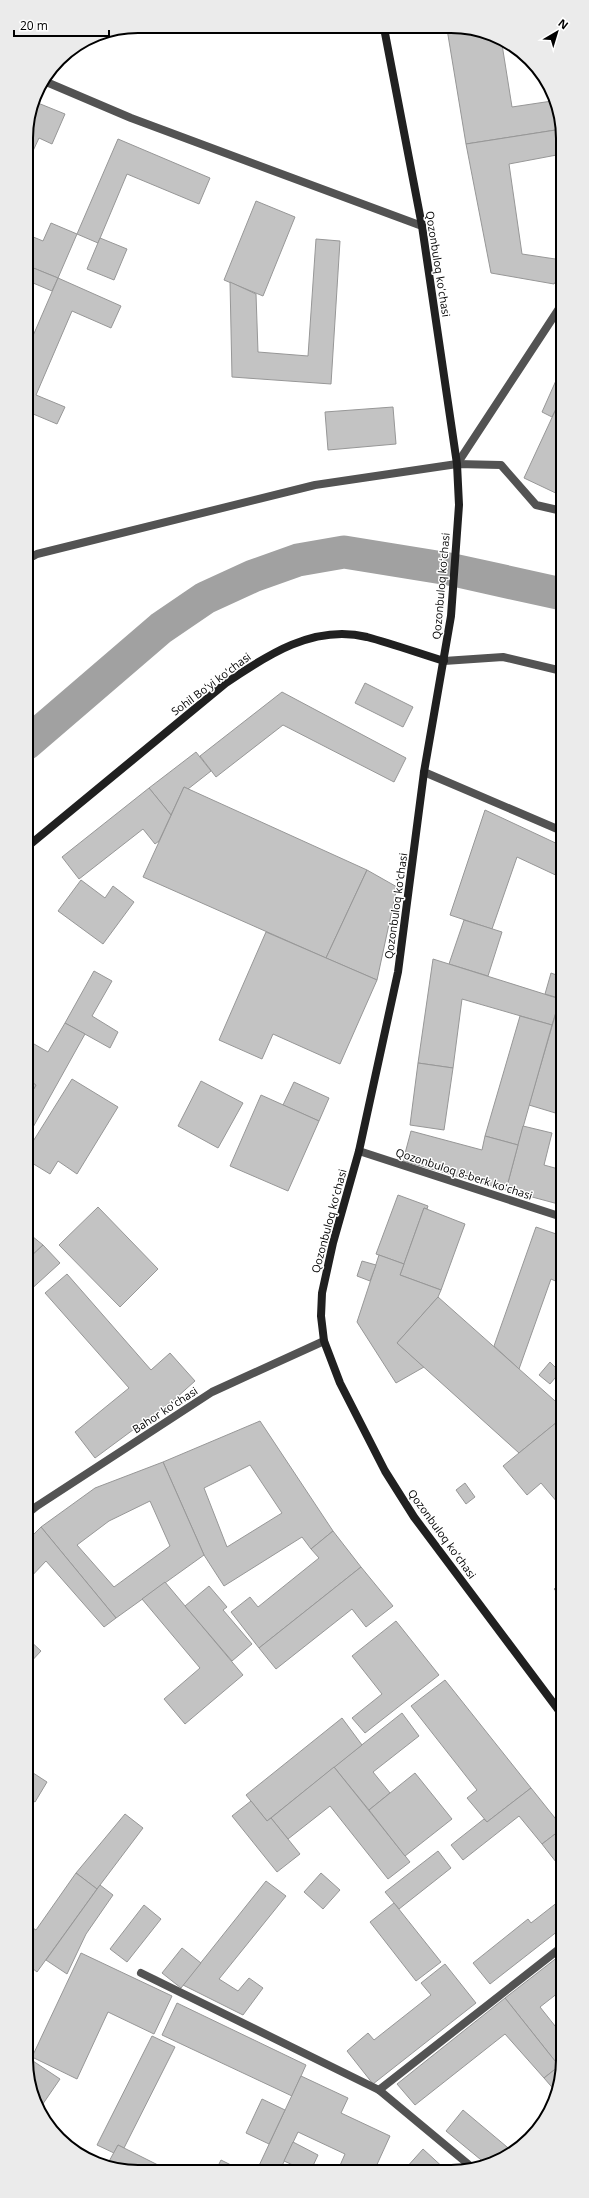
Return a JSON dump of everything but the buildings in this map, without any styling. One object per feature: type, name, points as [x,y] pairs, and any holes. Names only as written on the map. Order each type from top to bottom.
[{"type":"main road","name":"Qozonbuloq koʻchasi","points":[[385,33],[422,226],[457,464],[459,505],[450,616],[444,661],[424,772],[398,972],[359,1151],[333,1243],[322,1293],[321,1316],[324,1341],[340,1383],[359,1423],[414,1517],[556,1707]]},
{"type":"main road","name":"Sohil Boʻyi koʻchasi","points":[[33,841],[226,683],[254,664],[285,647],[318,637],[343,635],[366,637],[444,661]]},
{"type":"street","points":[[49,83],[131,118],[422,226]]},
{"type":"street","points":[[457,464],[556,313]]},
{"type":"street","points":[[33,556],[315,485],[457,464],[501,465],[536,505],[556,509]]},
{"type":"street","points":[[33,553],[37,554]]},
{"type":"street","points":[[444,661],[503,657],[556,670]]},
{"type":"street","points":[[424,772],[556,828]]},
{"type":"street","name":"Qozonbuloq 8-berk koʻchasi","points":[[359,1151],[556,1215]]},
{"type":"street","name":"Bahor koʻchasi","points":[[33,1509],[212,1392],[324,1341]]},
{"type":"street","points":[[379,2090],[556,1951]]},
{"type":"street","points":[[141,1973],[379,2090],[468,2163]]},
{"type":"waterway","points":[[33,738],[161,628],[205,598],[253,576],[298,560],[344,552],[449,569],[556,593]]}]
